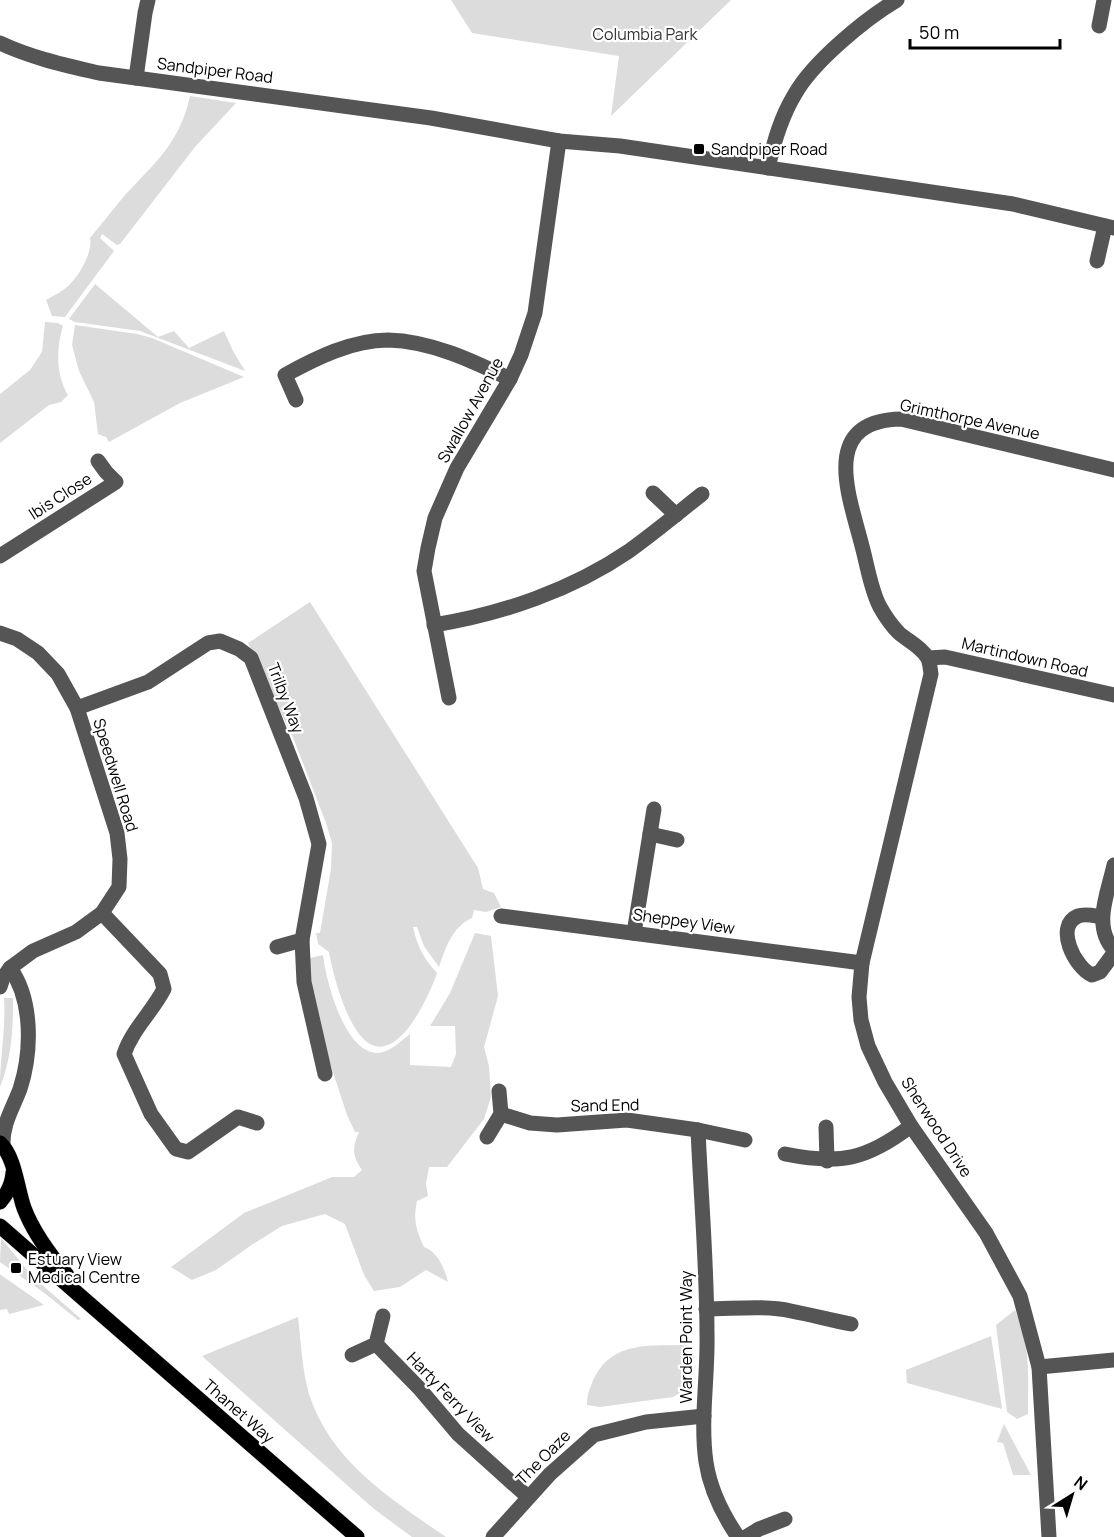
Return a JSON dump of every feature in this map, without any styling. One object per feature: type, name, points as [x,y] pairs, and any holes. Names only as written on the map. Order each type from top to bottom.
[{"type":"main road","name":"Thanet Way","points":[[2,1144],[10,1157],[25,1210],[41,1240],[97,1312]]},
{"type":"main road","points":[[0,1203],[12,1183],[13,1170]]},
{"type":"main road","name":"Thanet Way","points":[[0,1226],[357,1537]]},
{"type":"street","points":[[136,78],[148,0]]},
{"type":"street","points":[[768,168],[775,135],[786,110],[807,76],[874,14],[897,0]]},
{"type":"street","points":[[1099,26],[1104,2]]},
{"type":"street","name":"Sandpiper Road","points":[[0,43],[22,54],[55,63],[136,78],[431,118],[559,141],[620,146],[1013,204],[1109,227],[1098,261]]},
{"type":"street","name":"Swallow Avenue","points":[[449,698],[424,571],[435,518],[457,468],[510,379],[521,355],[535,312],[559,141]]},
{"type":"street","points":[[296,400],[285,375],[317,358],[339,350],[388,340],[427,346],[456,355],[510,379]]},
{"type":"street","name":"Grimthorpe Avenue","points":[[928,658],[900,634],[878,605],[846,487],[847,449],[861,429],[884,419],[901,419],[1114,470]]},
{"type":"street","name":"Ibis Close","points":[[0,556],[116,482],[98,460]]},
{"type":"street","points":[[653,493],[676,515]]},
{"type":"street","points":[[434,625],[474,619],[564,586],[627,552],[702,495]]},
{"type":"street","name":"Speedwell Road","points":[[0,633],[17,639],[38,653],[58,674],[77,708],[117,833],[120,859],[119,887],[102,913],[76,932],[33,951],[5,967]]},
{"type":"street","name":"Trilby Way","points":[[77,708],[148,682],[208,643],[220,641],[239,649],[251,658],[306,798],[319,844],[302,940],[304,982],[325,1074]]},
{"type":"street","name":"Martindown Road","points":[[928,658],[945,657],[1114,695]]},
{"type":"street","name":"Sherwood Drive","points":[[928,658],[931,674],[862,963],[859,997],[861,1020],[868,1046],[885,1082],[911,1126],[986,1233],[1020,1296],[1039,1367],[1049,1537]]},
{"type":"street","points":[[634,933],[654,809]]},
{"type":"street","points":[[650,834],[677,840]]},
{"type":"street","points":[[1102,917],[1079,915],[1071,920],[1068,927],[1067,938],[1073,956],[1081,969],[1092,975],[1100,972],[1114,952],[1103,932],[1102,917],[1114,865]]},
{"type":"street","points":[[102,913],[160,974],[164,989],[154,1007],[129,1040],[124,1054],[151,1114],[176,1149],[188,1152],[238,1117],[257,1123]]},
{"type":"street","name":"Sheppey View","points":[[501,916],[862,963]]},
{"type":"street","points":[[277,947],[302,940]]},
{"type":"street","points":[[0,987],[5,967]]},
{"type":"street","points":[[2,1144],[6,1123],[23,1080],[27,1042],[22,991],[17,978],[5,967]]},
{"type":"street","points":[[487,1137],[501,1114],[499,1091]]},
{"type":"street","name":"Sand End","points":[[501,1114],[530,1123],[557,1125],[627,1120],[698,1130],[745,1140]]},
{"type":"street","points":[[785,1154],[827,1161],[857,1156],[891,1141],[911,1126]]},
{"type":"street","points":[[826,1127],[827,1161]]},
{"type":"street","name":"Warden Point Way","points":[[698,1130],[706,1310],[704,1416],[706,1462],[712,1487],[738,1537]]},
{"type":"street","points":[[706,1310],[757,1308],[790,1310],[851,1324]]},
{"type":"street","points":[[352,1355],[376,1344],[383,1316]]},
{"type":"street","name":"Harty Ferry View","points":[[376,1344],[419,1388],[458,1434],[528,1497]]},
{"type":"street","points":[[1039,1367],[1114,1360]]},
{"type":"street","name":"The Oaze","points":[[493,1537],[557,1467],[594,1435],[646,1422],[704,1416]]},
{"type":"street","points":[[746,1537],[759,1529],[785,1519]]},
{"type":"green space","name":"Columbia Park","points":[[451,0],[731,0],[611,116],[619,56],[472,33]]},
{"type":"green space","points":[[190,96],[236,103],[195,147],[120,244],[117,245],[102,234],[100,238],[114,251],[65,317],[52,316],[46,300],[59,293],[78,274],[88,256],[90,238],[173,139],[186,112]]},
{"type":"green space","points":[[95,284],[158,337],[174,331],[189,348],[224,331],[245,371],[140,331],[75,322],[69,319]]},
{"type":"green space","points":[[45,322],[58,323],[63,326],[58,361],[61,379],[68,395],[61,402],[49,405],[0,443],[0,394],[30,370],[42,352]]},
{"type":"green space","points":[[75,325],[152,338],[244,377],[180,403],[109,442],[106,437],[98,434],[94,402],[79,371],[72,345]]},
{"type":"green space","points":[[310,602],[478,868],[483,889],[494,893],[501,907],[486,912],[474,910],[472,918],[459,927],[451,938],[439,967],[424,946],[417,927],[413,927],[422,952],[437,973],[421,1009],[403,1035],[381,1047],[370,1044],[355,1028],[338,988],[329,952],[318,944],[316,933],[320,933],[331,869],[332,843],[294,740],[248,643]]},
{"type":"green space","points":[[475,933],[491,936],[498,996],[484,1047],[489,1066],[491,1097],[484,1119],[447,1167],[429,1167],[426,1184],[428,1196],[417,1201],[415,1213],[417,1230],[424,1247],[437,1256],[448,1282],[426,1270],[400,1287],[374,1291],[364,1275],[345,1224],[325,1214],[282,1226],[216,1270],[192,1280],[171,1267],[244,1213],[332,1177],[354,1177],[362,1170],[354,1151],[359,1132],[355,1132],[347,1115],[315,1017],[306,959],[323,955],[328,981],[339,1013],[355,1041],[365,1050],[377,1053],[386,1051],[410,1034],[410,1065],[451,1067],[456,1054],[455,1026],[430,1026],[450,993]]},
{"type":"green space","points":[[4,998],[13,998],[13,1021],[9,1054],[0,1087],[4,1020]]},
{"type":"green space","points":[[1,1238],[33,1277],[81,1319],[78,1320],[0,1262]]},
{"type":"green space","points":[[0,1274],[44,1305],[9,1314],[7,1309],[0,1310]]},
{"type":"green space","points":[[1015,1310],[1024,1336],[1028,1373],[1028,1414],[1017,1419],[1007,1412],[996,1325]]},
{"type":"green space","points":[[298,1317],[303,1366],[309,1394],[332,1440],[365,1477],[446,1537],[412,1537],[374,1509],[202,1356]]},
{"type":"green space","points":[[991,1336],[1002,1409],[907,1383],[906,1370]]},
{"type":"green space","points":[[689,1345],[687,1379],[683,1391],[673,1397],[600,1407],[587,1405],[594,1378],[612,1357],[635,1348]]},
{"type":"green space","points":[[1004,1424],[1031,1475],[1013,1475],[1003,1443],[997,1442]]},
{"type":"place","name":"Sandpiper Road","points":[[699,149]]},
{"type":"place","name":"Estuary View Medical Centre","points":[[16,1268]]}]
